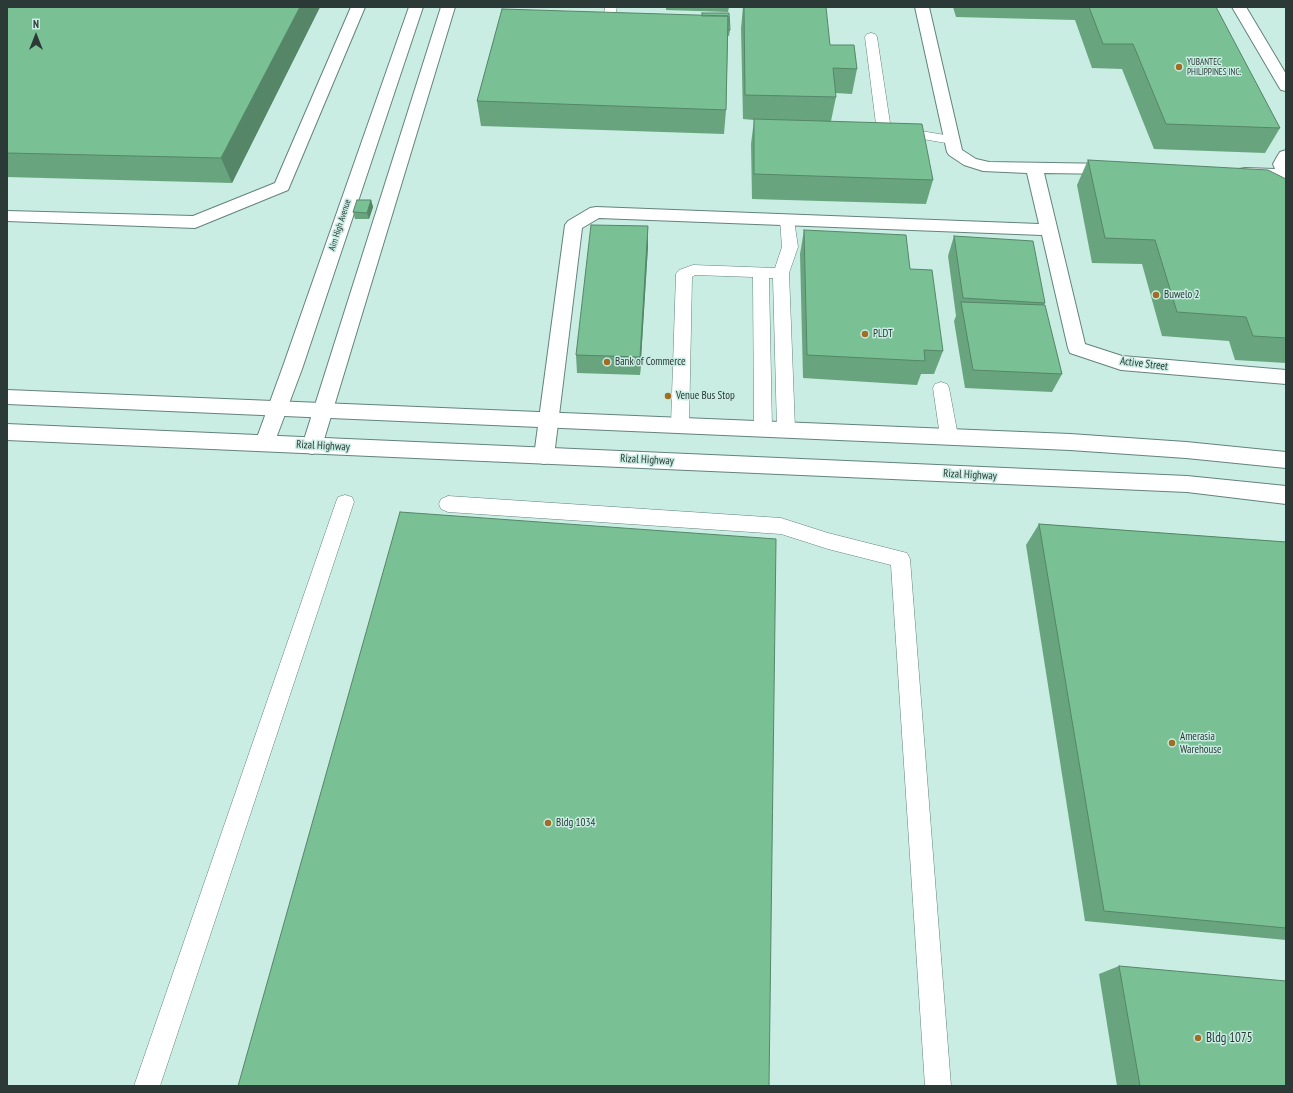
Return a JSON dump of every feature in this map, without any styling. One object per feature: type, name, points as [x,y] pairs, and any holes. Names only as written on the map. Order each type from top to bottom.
[{"type":"street","points":[[7,216],[195,222],[282,186],[358,7]]},
{"type":"street","name":"Aim High Avenue","points":[[265,443],[416,7]]},
{"type":"street","points":[[312,446],[448,7]]},
{"type":"street","points":[[922,7],[954,152],[970,162],[990,167],[1129,170]]},
{"type":"street","points":[[1239,7],[1286,87]]},
{"type":"street","points":[[1230,173],[1285,176],[1281,164],[1286,154]]},
{"type":"street","points":[[544,456],[574,225],[596,212],[1049,230],[1034,168]]},
{"type":"street","name":"Active Street","points":[[1049,230],[1077,348],[1121,363],[1286,377]]},
{"type":"street","points":[[7,397],[549,420],[786,428],[950,436],[1186,450],[1286,460]]},
{"type":"street","name":"Rizal Highway","points":[[7,432],[1187,484],[1286,495]]},
{"type":"lane","points":[[609,20],[611,7]]},
{"type":"lane","points":[[594,20],[625,21]]},
{"type":"lane","points":[[871,37],[883,124],[887,129],[952,140]]},
{"type":"lane","points":[[786,428],[781,273],[790,247],[787,220]]},
{"type":"lane","points":[[680,425],[684,274],[693,270],[781,273]]},
{"type":"lane","points":[[761,273],[763,428]]},
{"type":"lane","points":[[941,388],[950,436]]},
{"type":"lane","points":[[147,1086],[345,502]]},
{"type":"lane","points":[[448,504],[781,526],[828,541],[900,558],[938,1086]]},
{"type":"building","points":[[7,7],[300,7],[221,158],[7,153]]},
{"type":"building","points":[[744,7],[826,7],[830,45],[854,45],[857,69],[833,68],[836,97],[745,95]]},
{"type":"building","points":[[1089,7],[1216,7],[1280,128],[1166,124],[1133,44],[1103,44]]},
{"type":"building","points":[[502,9],[728,16],[726,110],[477,101]]},
{"type":"building","points":[[702,13],[729,13],[730,30],[728,30],[728,16],[702,16]]},
{"type":"building","points":[[754,119],[922,124],[933,180],[754,174]]},
{"type":"building","points":[[1088,160],[1268,170],[1286,179],[1286,338],[1253,336],[1246,317],[1177,312],[1155,240],[1105,238]]},
{"type":"building","points":[[357,200],[371,200],[367,213],[353,212]]},
{"type":"building","points":[[591,225],[648,226],[640,357],[576,355]]},
{"type":"building","name":"PLDT","points":[[804,230],[906,235],[910,269],[932,270],[943,351],[924,350],[925,361],[807,355]]},
{"type":"building","points":[[954,236],[1033,241],[1045,303],[963,298]]},
{"type":"building","points":[[961,302],[1045,305],[1062,374],[973,370]]},
{"type":"building","name":"Bldg 1034","points":[[400,512],[776,539],[769,1086],[238,1086]]},
{"type":"building","name":"Amerasia Warehouse","points":[[1039,524],[1286,542],[1286,928],[1104,911]]},
{"type":"building","name":"Bldg 1075","points":[[1119,966],[1286,981],[1286,1086],[1140,1086]]},
{"type":"place","name":"YUBANTEC PHILIPPINES INC.","points":[[1179,67]]},
{"type":"place","name":"Buwelo 2","points":[[1156,295]]},
{"type":"place","name":"PLDT","points":[[865,334]]},
{"type":"place","name":"Bank of Commerce","points":[[607,362]]},
{"type":"place","name":"Venue Bus Stop","points":[[668,396]]},
{"type":"place","name":"Amerasia Warehouse","points":[[1172,743]]},
{"type":"place","name":"Bldg 1034","points":[[548,823]]},
{"type":"place","name":"Bldg 1075","points":[[1198,1038]]}]
